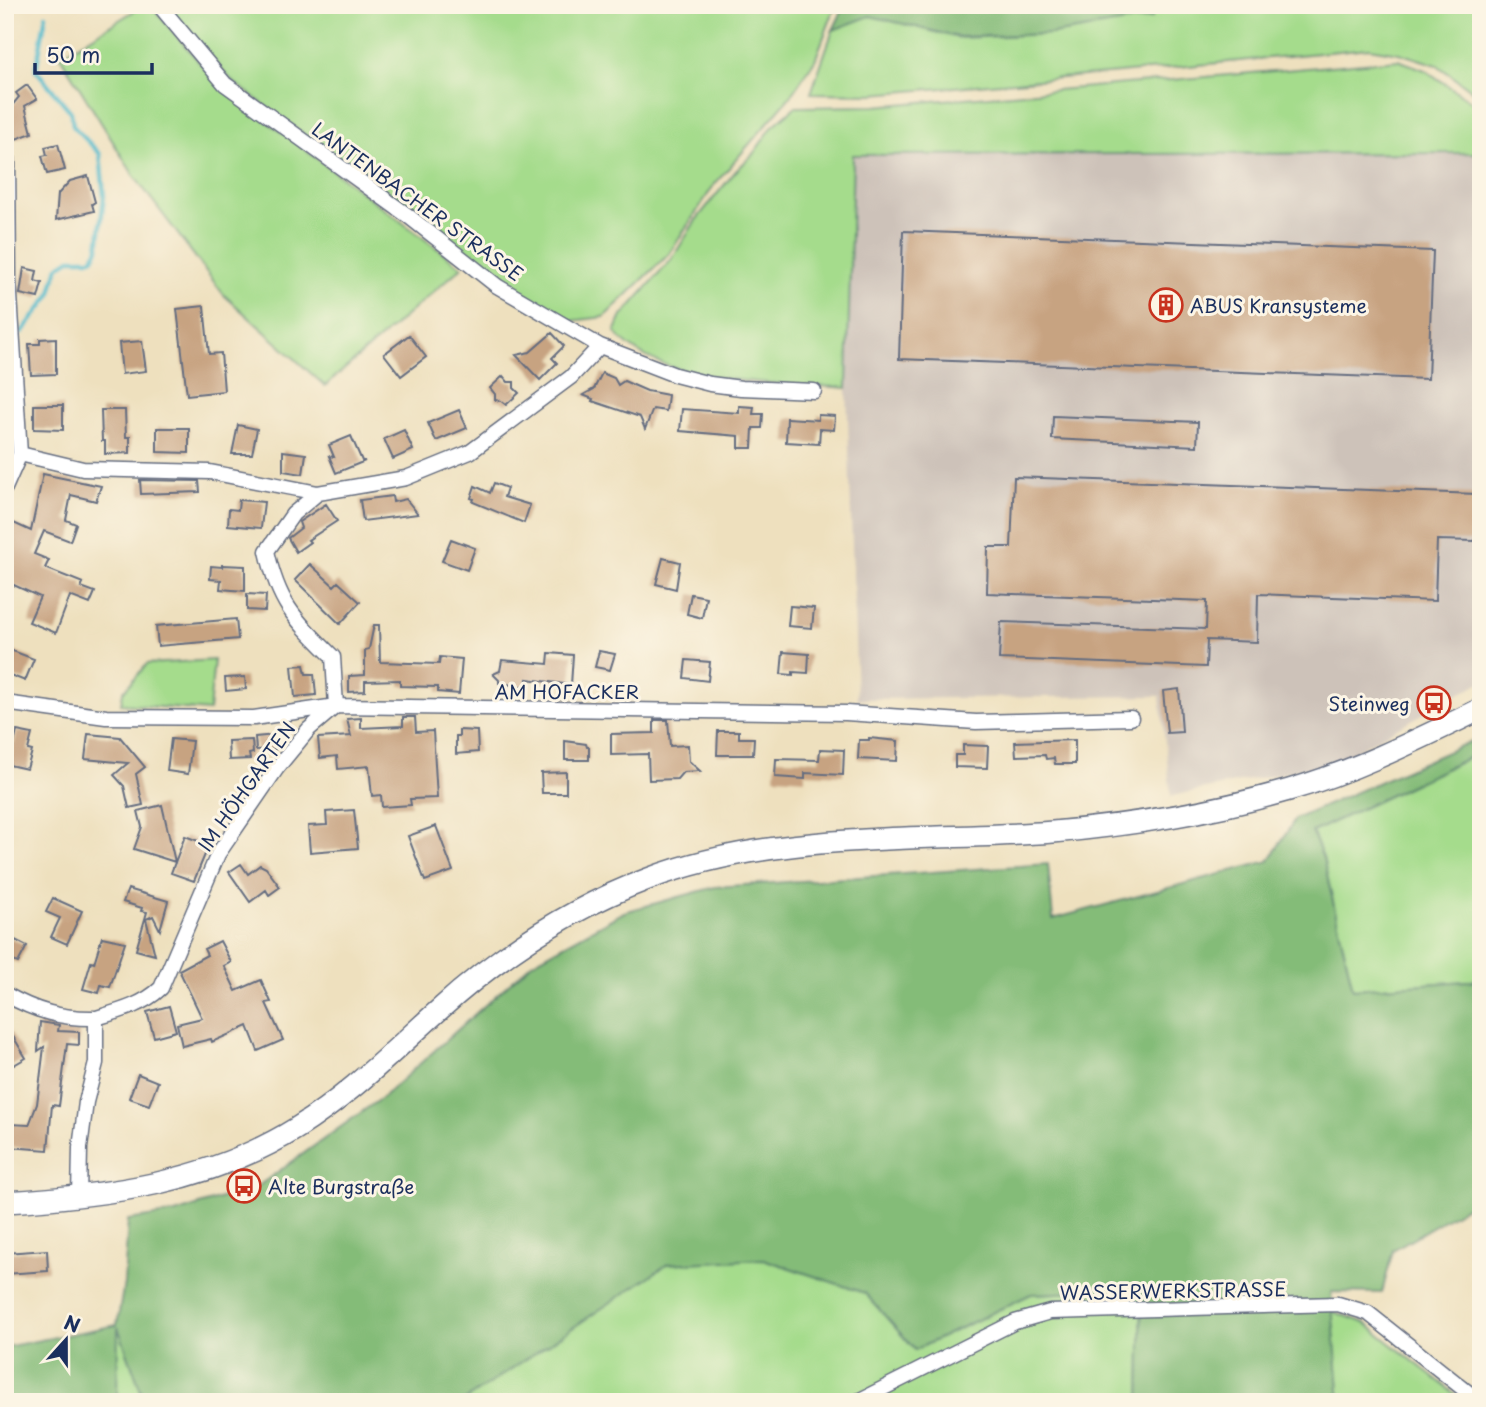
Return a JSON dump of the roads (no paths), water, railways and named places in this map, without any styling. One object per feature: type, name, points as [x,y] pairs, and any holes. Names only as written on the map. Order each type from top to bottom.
[{"type":"main road","points":[[5,1202],[79,1197],[143,1187],[205,1172],[296,1128],[359,1083],[442,1007],[513,949],[562,919],[649,878],[687,866],[756,851],[809,844],[1050,832],[1212,810],[1293,789],[1370,760],[1481,709]]},
{"type":"street","name":"LANTENBACHER STRASSE","points":[[159,5],[225,84],[407,215],[496,286],[600,346],[675,375],[741,388],[814,391]]},
{"type":"street","points":[[5,146],[8,159],[9,279],[20,454],[5,488]]},
{"type":"street","points":[[20,454],[83,469],[210,472],[318,493],[406,478],[470,452],[571,377],[600,346]]},
{"type":"street","points":[[318,493],[293,514],[267,551],[273,579],[289,611],[333,657],[336,706]]},
{"type":"street","name":"AM HOFACKER","points":[[5,703],[106,717],[240,718],[336,706],[832,713],[976,722],[1130,718]]},
{"type":"street","name":"IM HÖHGARTEN","points":[[96,1018],[135,1006],[150,999],[161,988],[218,854],[277,768],[309,729],[336,706]]},
{"type":"street","points":[[5,994],[48,1014],[74,1019],[96,1018],[96,1063],[86,1102],[80,1147],[79,1197]]},
{"type":"street","name":"WASSERWERKSTRASSE","points":[[856,1402],[1015,1322],[1050,1312],[1338,1304],[1368,1313],[1480,1402]]},
{"type":"waterway","points":[[22,332],[50,296],[58,267],[70,259],[92,259],[98,249],[104,196],[100,154],[73,126],[71,112],[36,70],[46,15]]},
{"type":"place","name":"ABUS Kransysteme","points":[[1166,305]]},
{"type":"place","name":"Steinweg","points":[[1434,703]]},
{"type":"place","name":"Alte Burgstraße","points":[[244,1186]]}]
